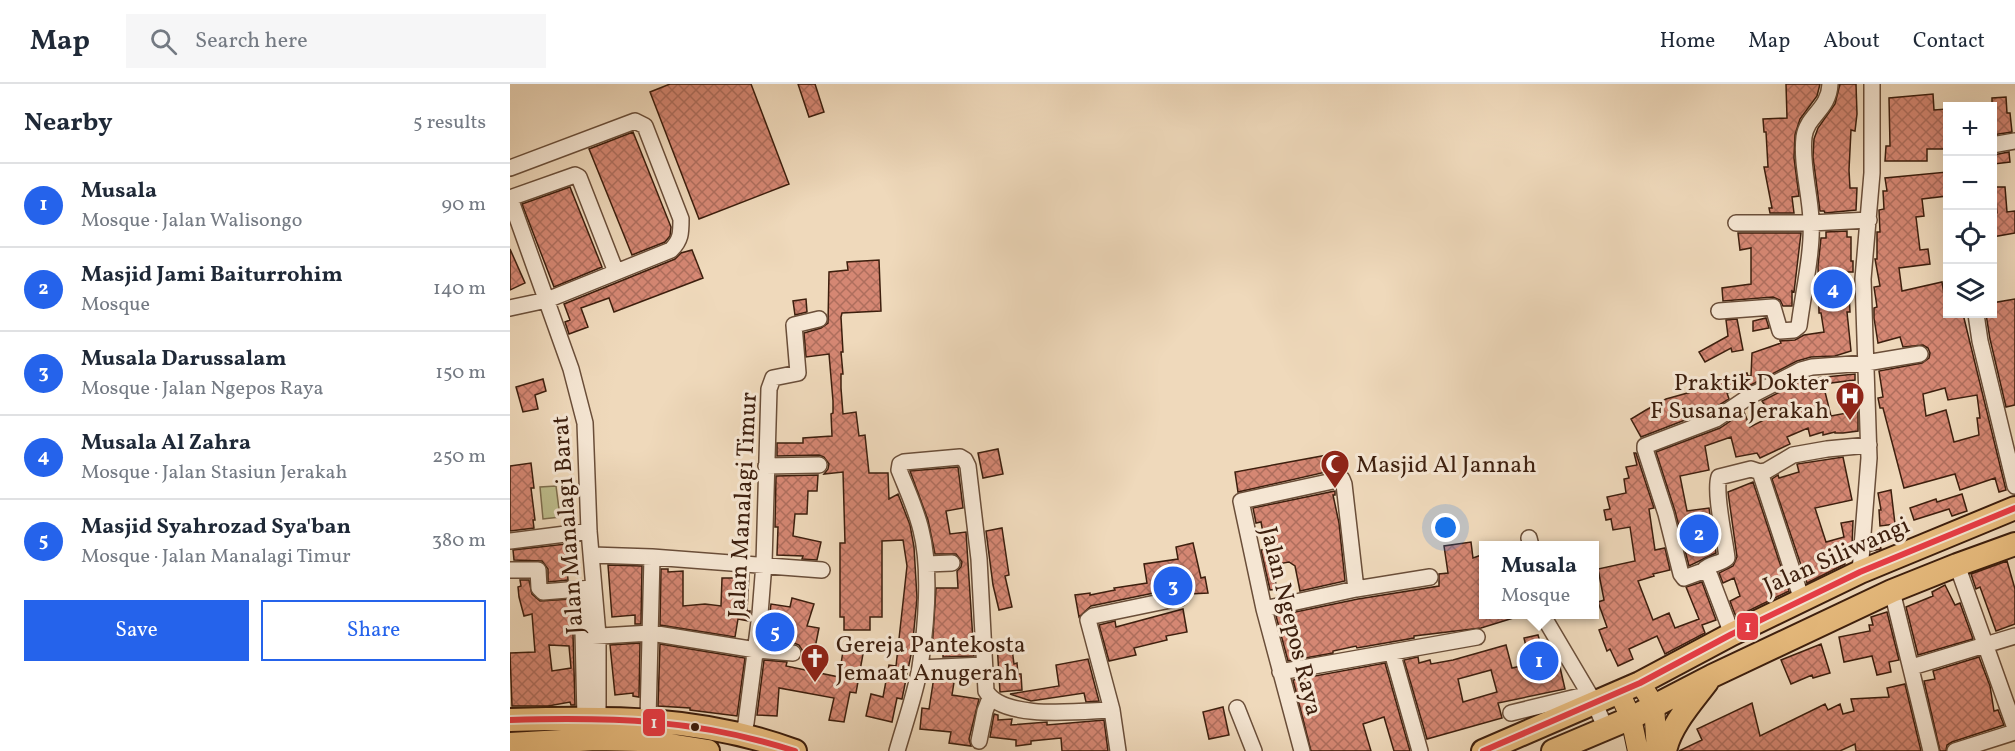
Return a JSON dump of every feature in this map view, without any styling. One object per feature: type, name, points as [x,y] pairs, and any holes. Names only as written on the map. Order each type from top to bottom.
[{"type":"highway","name":"Jalan Siliwangi","points":[[1483,751],[1592,698],[1619,692],[1640,683],[1732,634],[1860,572],[2015,508]]},
{"type":"highway","points":[[1553,751],[1631,718],[1712,676],[1892,591],[2015,544]]},
{"type":"highway","points":[[1665,751],[1667,740],[1674,728],[1712,676]]},
{"type":"highway","points":[[510,720],[648,719],[742,735],[795,751]]},
{"type":"highway","points":[[510,744],[596,739],[639,740],[698,750]]},
{"type":"highway","points":[[1579,740],[1600,751]]},
{"type":"main road","points":[[1640,683],[1654,705],[1657,751]]},
{"type":"main road","points":[[1619,692],[1631,718],[1638,751]]},
{"type":"street","points":[[1719,311],[1773,307],[1780,331],[1794,330],[1799,326],[1812,223],[1805,160],[1805,133],[1809,124],[1826,104],[1830,84]]},
{"type":"street","points":[[1860,572],[1869,445],[1863,279],[1872,173],[1872,84]]},
{"type":"street","points":[[510,168],[635,121],[645,126],[681,219],[679,242],[671,250],[547,300],[510,308]]},
{"type":"street","points":[[1997,144],[2015,141]]},
{"type":"street","points":[[510,198],[575,175],[579,177],[616,272]]},
{"type":"street","name":"Jalan Manalagi Barat","points":[[510,198],[571,369],[585,423],[592,555],[588,588],[592,718]]},
{"type":"street","points":[[1736,223],[1869,220]]},
{"type":"street","points":[[1977,318],[1980,341],[2015,486]]},
{"type":"street","name":"Jalan Manalagi Timur","points":[[742,735],[756,650],[764,567],[771,380],[798,373],[794,325],[819,319]]},
{"type":"street","points":[[1869,445],[1827,448],[1793,455],[1770,469],[1760,472],[1751,470],[1719,477],[1727,558],[1708,565],[1703,572],[1684,578],[1681,574],[1666,514],[1645,449],[1649,443],[1716,419],[1750,396],[1801,370],[1920,354]]},
{"type":"street","points":[[897,751],[920,668],[927,564],[918,518],[899,466],[904,462],[960,457],[968,466],[980,559],[986,691],[990,698],[996,702],[1034,713],[1112,710]]},
{"type":"street","points":[[766,466],[819,465]]},
{"type":"street","points":[[1760,472],[1802,600]]},
{"type":"street","name":"Jalan Ngepos Raya","points":[[1302,751],[1264,609],[1241,501],[1342,479],[1356,590]]},
{"type":"street","points":[[510,541],[589,531]]},
{"type":"street","points":[[592,555],[652,557],[822,570]]},
{"type":"street","points":[[648,719],[652,557]]},
{"type":"street","points":[[927,564],[952,563]]},
{"type":"street","points":[[1955,751],[1975,748],[2015,730],[1958,565]]},
{"type":"street","points":[[510,570],[538,570],[539,588],[543,592],[588,588]]},
{"type":"street","points":[[1703,572],[1713,581],[1732,634]]},
{"type":"street","points":[[1264,609],[1430,577]]},
{"type":"street","points":[[1892,591],[1931,751]]},
{"type":"street","points":[[1118,751],[1112,710],[1088,623],[1089,618],[1180,598]]},
{"type":"street","points":[[1544,619],[1592,698],[1606,729]]},
{"type":"street","points":[[591,636],[651,633],[792,654]]},
{"type":"street","points":[[1280,672],[1477,636]]},
{"type":"street","points":[[1912,667],[2015,636]]},
{"type":"street","points":[[1392,652],[1420,751]]},
{"type":"street","points":[[920,668],[984,665]]},
{"type":"street","points":[[979,741],[990,698]]},
{"type":"street","points":[[1511,713],[1592,698]]},
{"type":"street","points":[[1237,708],[1254,751]]},
{"type":"green space","points":[[556,486],[560,517],[543,519],[540,487]]},
{"type":"building","points":[[670,84],[751,84],[789,184],[699,219],[650,92]]},
{"type":"building","points":[[798,84],[815,84],[824,112],[809,117]]},
{"type":"building","points":[[1786,84],[1820,84],[1817,96],[1800,119],[1795,135],[1794,158],[1799,196],[1792,197],[1794,213],[1770,213],[1769,208],[1772,208],[1764,167],[1768,167],[1763,119],[1787,118]]},
{"type":"building","points":[[1840,84],[1856,84],[1857,114],[1855,131],[1851,130],[1849,170],[1850,188],[1857,188],[1856,210],[1825,213],[1820,211],[1813,157],[1814,139],[1818,128],[1835,104]]},
{"type":"building","points":[[1933,94],[1934,110],[1943,109],[1943,149],[1927,149],[1927,161],[1885,161],[1886,146],[1890,146],[1889,98]]},
{"type":"building","points":[[2006,97],[2012,132],[1997,134],[1997,102],[1992,102],[1992,98]]},
{"type":"building","points":[[633,132],[671,227],[670,236],[665,242],[632,255],[589,149]]},
{"type":"building","points":[[2009,152],[2010,162],[1997,164],[1997,154]]},
{"type":"building","points":[[1943,172],[1943,196],[1922,199],[1924,216],[1916,217],[1920,250],[1928,249],[1930,264],[1899,268],[1902,291],[1942,282],[1943,318],[1964,318],[2006,490],[1999,492],[1995,478],[1960,490],[1955,474],[1904,488],[1883,408],[1880,408],[1878,398],[1883,397],[1879,371],[1922,363],[1929,358],[1930,353],[1923,345],[1903,347],[1900,337],[1878,343],[1874,318],[1874,308],[1877,307],[1874,287],[1880,286],[1875,259],[1877,259],[1877,232],[1880,232],[1879,210],[1884,209],[1883,191],[1887,191],[1885,178]],"holes":[[[1945,388],[1948,400],[1977,395],[1980,418],[1977,418],[1979,435],[1954,442],[1946,410],[1926,416],[1923,394]]]},
{"type":"building","points":[[570,187],[602,267],[554,287],[522,204]]},
{"type":"building","points":[[1997,187],[2005,187],[2007,212],[2015,211],[2015,233],[1997,236]]},
{"type":"building","points":[[1847,231],[1847,237],[1851,237],[1851,261],[1853,261],[1853,272],[1848,272],[1850,312],[1847,312],[1851,351],[1835,356],[1811,357],[1797,361],[1745,388],[1727,393],[1729,399],[1711,410],[1641,437],[1631,419],[1646,410],[1666,399],[1709,387],[1708,383],[1721,378],[1721,380],[1747,373],[1751,376],[1752,353],[1781,343],[1780,341],[1795,340],[1804,335],[1824,332],[1821,313],[1819,313],[1818,266],[1821,238],[1826,238],[1826,232]]},
{"type":"building","points":[[1738,233],[1801,233],[1794,292],[1792,291],[1792,306],[1783,306],[1780,300],[1773,297],[1723,301],[1722,288],[1751,284],[1751,248],[1740,250]]},
{"type":"building","points":[[510,249],[525,283],[510,290]]},
{"type":"building","points":[[692,250],[703,278],[614,312],[609,298],[581,308],[588,327],[569,334],[565,322],[570,320],[564,304]]},
{"type":"building","points":[[879,260],[881,311],[842,313],[843,374],[841,374],[841,388],[843,414],[856,412],[859,436],[865,435],[869,473],[888,473],[889,499],[898,494],[910,525],[914,547],[917,598],[912,650],[902,699],[897,698],[892,722],[866,716],[871,694],[883,697],[889,665],[896,666],[907,566],[903,540],[882,541],[882,617],[870,617],[870,630],[844,630],[844,617],[840,617],[840,543],[845,543],[843,472],[824,474],[829,464],[824,457],[819,455],[777,456],[777,443],[803,443],[803,438],[832,436],[833,401],[829,354],[806,357],[804,333],[821,328],[828,323],[829,272],[848,270],[847,262]]},
{"type":"building","points":[[806,299],[807,312],[795,315],[793,301]]},
{"type":"building","points":[[2015,299],[2015,405],[2006,407],[1987,318],[1997,318],[1997,302]]},
{"type":"building","points":[[1766,318],[1769,328],[1753,331],[1753,321]]},
{"type":"building","points":[[1737,319],[1743,350],[1732,352],[1731,348],[1705,362],[1699,352],[1728,336],[1726,320]]},
{"type":"building","points":[[1855,374],[1855,380],[1823,384],[1831,416],[1858,411],[1858,431],[1823,435],[1823,432],[1810,436],[1808,428],[1787,437],[1790,444],[1760,458],[1757,453],[1736,457],[1731,437],[1705,446],[1709,470],[1680,476],[1687,511],[1709,508],[1716,553],[1689,566],[1675,511],[1656,452],[1720,428],[1744,412],[1750,427],[1772,416],[1762,401],[1805,379]]},
{"type":"building","points":[[543,379],[546,391],[535,395],[538,409],[523,412],[516,387]]},
{"type":"building","points":[[998,449],[1003,474],[983,478],[978,453]]},
{"type":"building","points":[[1634,453],[1636,453],[1654,508],[1649,509],[1655,550],[1665,548],[1670,570],[1638,581],[1653,620],[1669,613],[1675,628],[1699,619],[1686,587],[1702,582],[1716,620],[1702,625],[1705,633],[1665,654],[1657,636],[1629,649],[1633,659],[1618,666],[1610,649],[1607,651],[1599,630],[1607,627],[1599,605],[1599,602],[1604,600],[1599,569],[1635,561],[1630,527],[1613,530],[1611,519],[1606,520],[1604,510],[1610,509],[1607,497],[1626,493],[1624,479],[1629,478],[1626,467],[1637,465]]},
{"type":"building","points":[[1333,454],[1335,470],[1238,492],[1235,472]]},
{"type":"building","points":[[1843,457],[1852,500],[1815,508],[1826,542],[1844,537],[1841,523],[1853,521],[1852,545],[1841,547],[1845,564],[1807,583],[1772,479],[1778,475],[1779,478],[1799,472],[1797,464]]},
{"type":"building","points":[[531,463],[534,488],[531,488],[534,528],[510,531],[510,466]]},
{"type":"building","points":[[958,467],[963,508],[946,511],[950,534],[966,532],[974,656],[943,657],[943,650],[932,650],[936,588],[958,588],[957,571],[962,562],[956,554],[935,554],[928,520],[910,471]]},
{"type":"building","points":[[818,475],[817,491],[808,491],[807,514],[795,514],[793,536],[821,542],[817,560],[802,559],[803,556],[777,555],[776,476]]},
{"type":"building","points":[[1753,482],[1789,591],[1736,617],[1730,601],[1740,596],[1734,578],[1723,583],[1719,573],[1733,566],[1737,557],[1728,492]]},
{"type":"building","points":[[1891,490],[1895,524],[1880,526],[1879,510],[1881,510],[1878,493]]},
{"type":"building","points":[[1335,491],[1333,495],[1339,523],[1345,581],[1300,591],[1295,566],[1289,562],[1272,565],[1277,589],[1270,590],[1261,550],[1266,549],[1261,522],[1256,523],[1253,508]]},
{"type":"building","points":[[1962,494],[1967,511],[1952,516],[1949,509],[1914,520],[1910,508],[1936,499],[1937,502]]},
{"type":"building","points":[[1002,528],[1009,575],[1005,576],[1012,607],[999,610],[993,585],[986,531]]},
{"type":"building","points":[[1878,535],[1881,549],[1871,551],[1873,536]]},
{"type":"building","points":[[1471,542],[1473,558],[1479,556],[1479,619],[1510,619],[1481,628],[1414,636],[1414,638],[1357,648],[1356,646],[1333,651],[1333,653],[1288,661],[1276,616],[1358,599],[1439,586],[1439,574],[1448,573],[1444,546]]},
{"type":"building","points":[[1193,543],[1201,578],[1205,577],[1208,593],[1189,594],[1184,589],[1178,588],[1091,606],[1079,617],[1075,595],[1090,593],[1090,595],[1115,590],[1114,588],[1147,583],[1144,564],[1178,559],[1176,547]]},
{"type":"building","points":[[566,544],[568,580],[548,582],[548,569],[542,561],[514,560],[513,550]]},
{"type":"building","points":[[2007,561],[2015,589],[2015,624],[1996,631],[1980,587],[1976,589],[1971,574]]},
{"type":"building","points":[[608,565],[642,566],[641,624],[635,624],[635,615],[612,617]]},
{"type":"building","points":[[661,569],[668,569],[668,572],[683,571],[683,606],[705,604],[721,606],[722,578],[735,578],[735,573],[749,574],[747,611],[750,611],[749,621],[738,619],[735,637],[660,625]]},
{"type":"building","points":[[520,580],[529,580],[532,594],[540,601],[572,599],[575,705],[571,705],[570,702],[548,706],[512,706],[510,653],[535,652],[532,614],[524,616],[518,587],[521,586]],"holes":[[[549,645],[569,646],[571,668],[552,671]]]},
{"type":"building","points":[[1945,585],[1955,605],[1960,603],[1973,639],[1918,655],[1906,607],[1933,596],[1932,592]]},
{"type":"building","points":[[792,598],[814,604],[807,626],[819,628],[814,653],[802,650],[794,643],[766,641],[771,604],[790,607]]},
{"type":"building","points":[[1183,609],[1187,632],[1166,636],[1167,640],[1134,648],[1136,655],[1109,661],[1099,625],[1115,621],[1116,627]]},
{"type":"building","points":[[1887,612],[1899,660],[1889,662],[1891,672],[1877,675],[1872,656],[1844,662],[1839,637],[1870,631],[1869,625],[1873,625],[1871,617]]},
{"type":"building","points":[[1538,635],[1547,666],[1559,663],[1565,689],[1498,703],[1502,718],[1427,739],[1404,660],[1418,657],[1419,663],[1430,660],[1431,664],[1506,645],[1512,668],[1530,664],[1524,638]],"holes":[[[1491,670],[1497,692],[1463,702],[1458,679]]]},
{"type":"building","points":[[1011,641],[1014,664],[1017,663],[1018,674],[1021,674],[1022,690],[1000,692],[997,643]]},
{"type":"building","points":[[640,643],[639,697],[633,696],[633,693],[615,695],[610,645]]},
{"type":"building","points":[[660,644],[745,658],[737,716],[690,710],[690,708],[658,706]]},
{"type":"building","points":[[1821,644],[1830,673],[1813,678],[1812,675],[1791,684],[1781,660]]},
{"type":"building","points":[[843,651],[863,654],[856,693],[850,692],[844,722],[829,720],[834,698],[779,688],[777,716],[757,715],[764,660],[787,662],[786,666],[839,677]]},
{"type":"building","points":[[1979,657],[1990,686],[1994,711],[1998,710],[2004,725],[1952,742],[1947,745],[1946,751],[1940,751],[1924,681],[1935,679],[1933,671]]},
{"type":"building","points":[[1088,659],[1099,701],[1086,702],[1084,693],[1031,701],[1010,694],[1059,686],[1056,665]]},
{"type":"building","points":[[1385,663],[1410,751],[1394,751],[1384,717],[1363,724],[1371,751],[1311,751],[1293,680]]},
{"type":"building","points":[[955,676],[952,695],[979,699],[969,739],[971,746],[949,743],[951,732],[920,729],[922,708],[929,709],[934,677]]},
{"type":"building","points":[[1905,684],[1921,751],[1856,751],[1855,744],[1840,751],[1679,751],[1702,740],[1697,729],[1752,703],[1760,736],[1825,704],[1828,710],[1840,704],[1843,714],[1854,711],[1851,699],[1889,697],[1887,688]]},
{"type":"building","points":[[1223,707],[1229,735],[1209,739],[1203,712]]},
{"type":"building","points":[[994,714],[998,715],[998,720],[1012,719],[1011,725],[1047,722],[1047,725],[1104,720],[1108,751],[1062,751],[1061,738],[1031,741],[1031,744],[1016,746],[1016,740],[990,737]]},
{"type":"transit line","name":"1","points":[[1483,751],[1640,683],[1732,634],[1860,572],[2015,508]]},
{"type":"transit line","name":"1","points":[[510,720],[584,719],[654,722],[723,732],[795,751]]},
{"type":"place","name":"Musala Al Zahra","points":[[1833,289]]},
{"type":"place","name":"Praktik Dokter F Susana Jerakah","points":[[1850,422]]},
{"type":"place","name":"Masjid Al Jannah","points":[[1335,490]]},
{"type":"place","name":"Masjid Jami Baiturrohim","points":[[1699,534]]},
{"type":"place","name":"Musala Darussalam","points":[[1173,586]]},
{"type":"place","name":"Masjid Syahrozad Sya'ban","points":[[775,632]]},
{"type":"place","name":"Musala","points":[[1539,661]]},
{"type":"place","name":"Gereja Pantekosta Jemaat Anugerah","points":[[815,684]]}]
